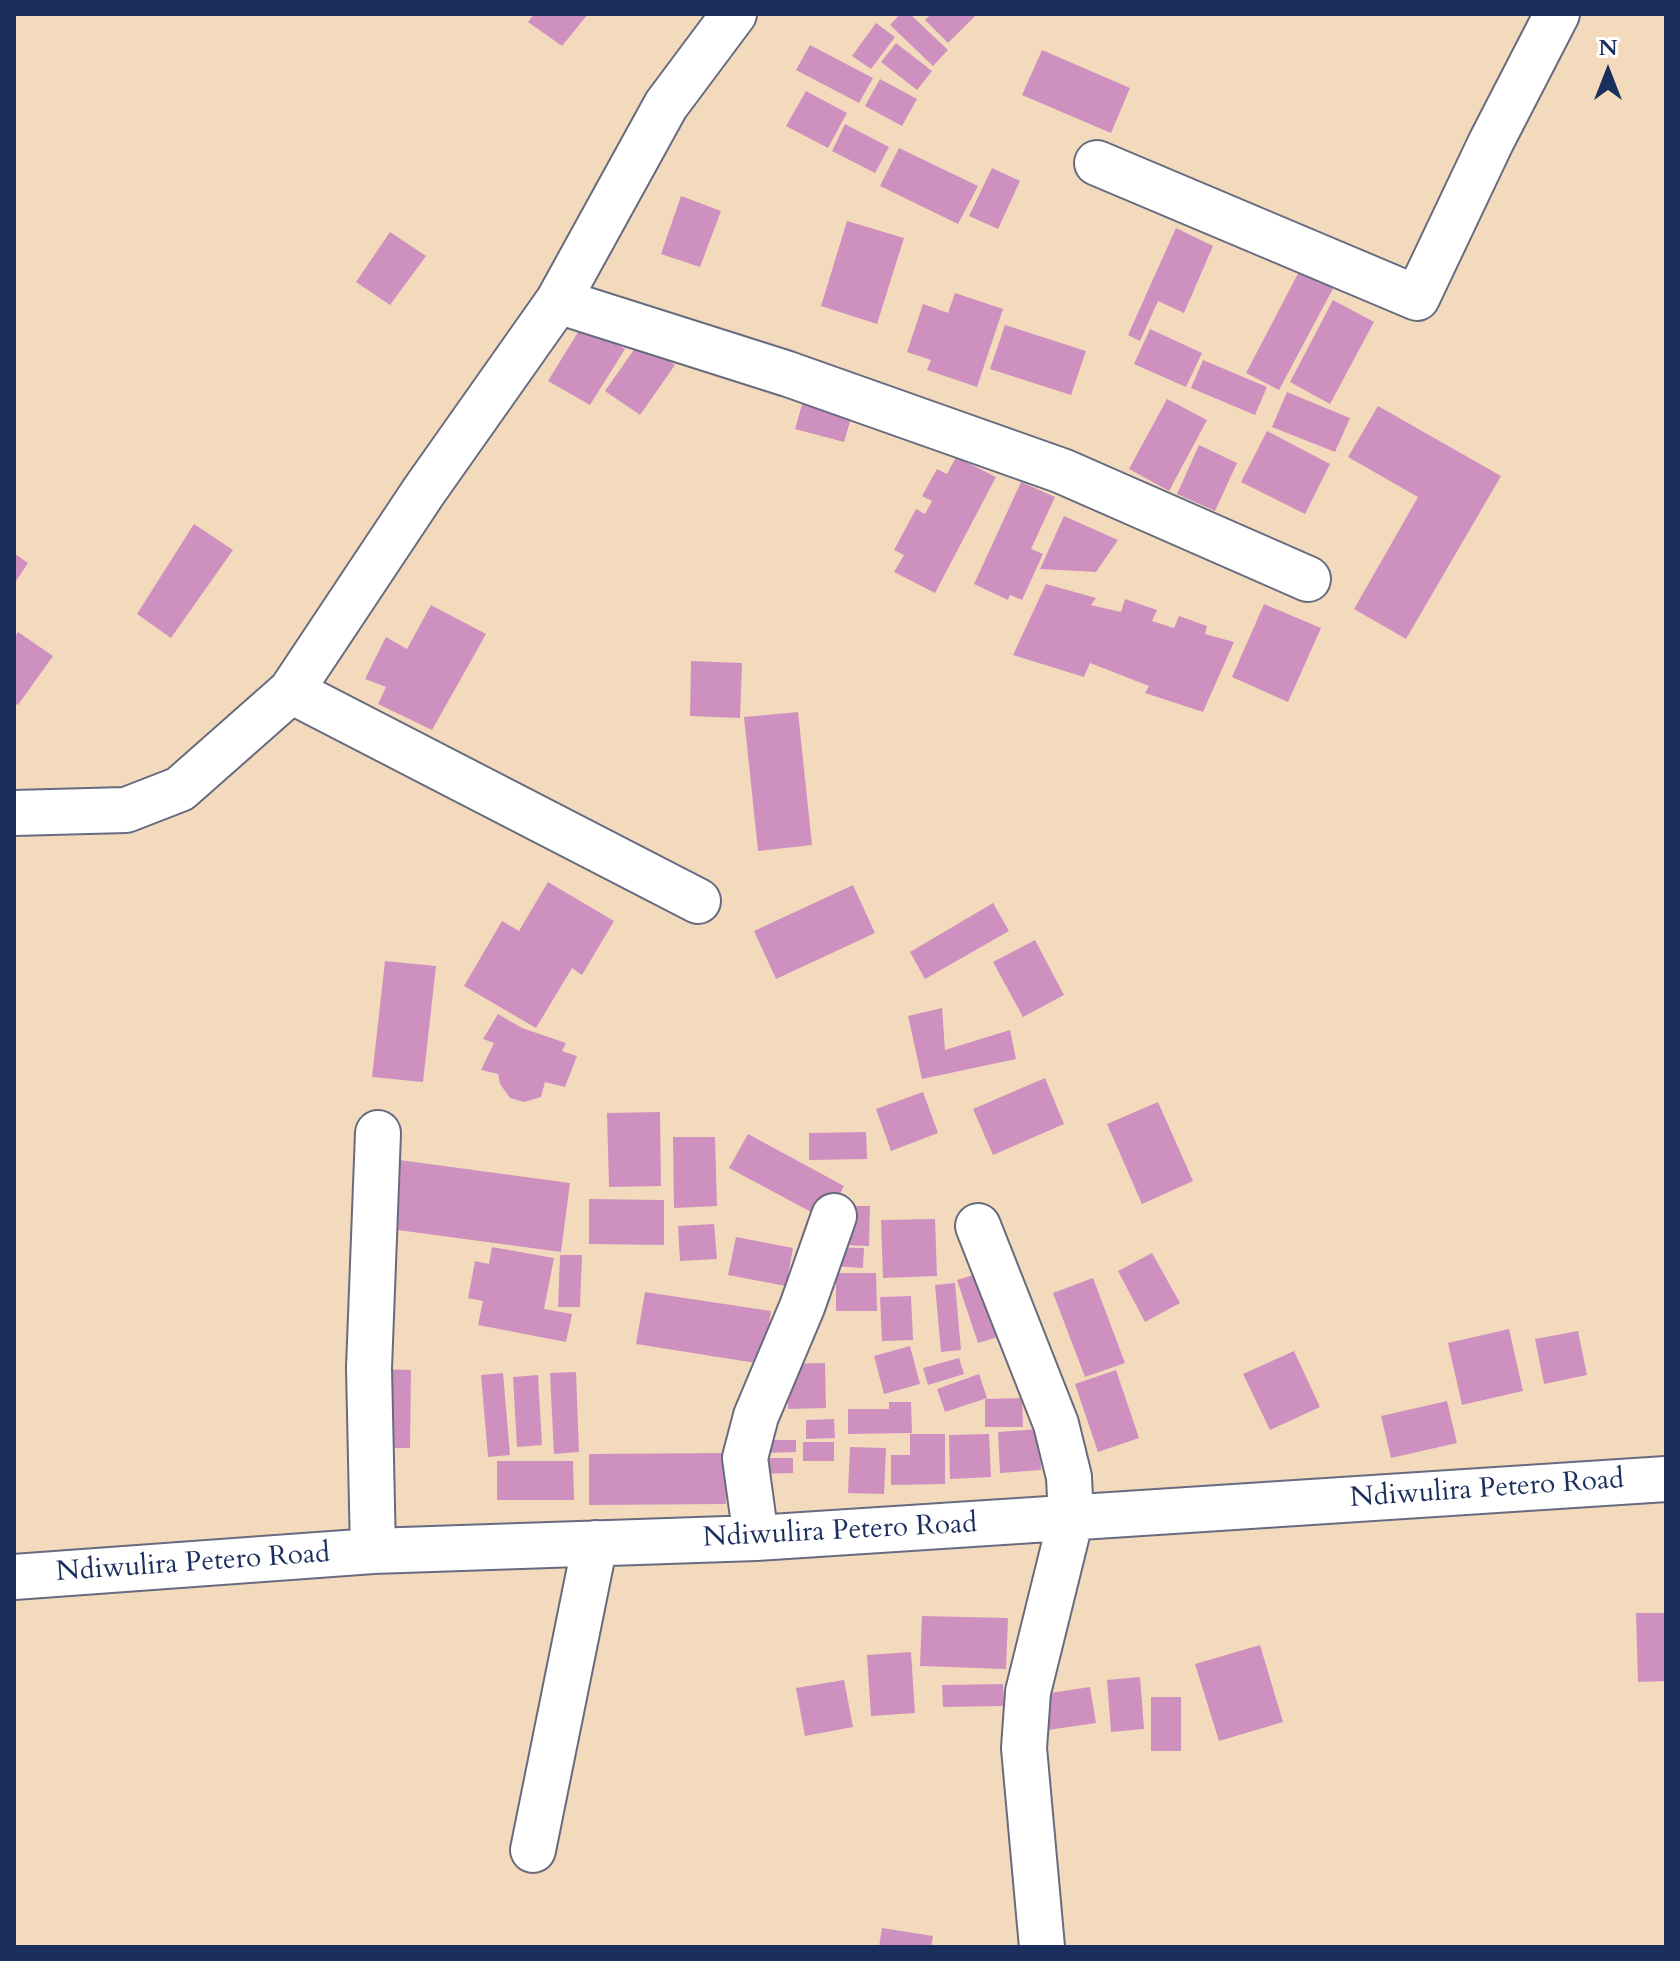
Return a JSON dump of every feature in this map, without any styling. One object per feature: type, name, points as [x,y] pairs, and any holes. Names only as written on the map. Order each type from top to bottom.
[{"type":"street","points":[[14,813],[126,810],[180,789],[291,691],[424,491],[558,301],[666,105],[734,14]]},
{"type":"street","points":[[1097,163],[1417,298],[1491,142],[1557,14]]},
{"type":"street","points":[[558,301],[788,374],[1062,471],[1308,579]]},
{"type":"street","points":[[291,691],[698,901]]},
{"type":"street","points":[[373,1551],[369,1368],[378,1133]]},
{"type":"street","points":[[756,1538],[745,1458],[756,1416],[802,1307],[834,1216]]},
{"type":"street","points":[[978,1226],[1056,1424],[1069,1477],[1071,1518],[1028,1692],[1024,1748],[1042,1947]]},
{"type":"street","name":"Ndiwulira Petero Road","points":[[14,1577],[373,1551],[756,1538],[1666,1479]]},
{"type":"street","points":[[533,1850],[595,1543]]},
{"type":"building","points":[[534,14],[588,14],[562,46],[528,22]]},
{"type":"building","points":[[900,14],[910,14],[948,50],[933,66],[890,25]]},
{"type":"building","points":[[931,14],[977,14],[948,43],[925,20]]},
{"type":"building","points":[[876,23],[895,37],[871,69],[852,56]]},
{"type":"building","points":[[896,43],[932,71],[917,90],[881,62]]},
{"type":"building","points":[[810,45],[873,78],[859,103],[796,70]]},
{"type":"building","points":[[1042,50],[1130,88],[1111,133],[1022,95]]},
{"type":"building","points":[[880,79],[917,99],[902,126],[865,106]]},
{"type":"building","points":[[806,91],[847,113],[828,148],[786,126]]},
{"type":"building","points":[[845,124],[889,147],[875,173],[832,151]]},
{"type":"building","points":[[899,148],[978,186],[958,224],[880,186]]},
{"type":"building","points":[[992,168],[1020,181],[998,229],[969,216]]},
{"type":"building","points":[[681,196],[721,211],[700,267],[661,254]]},
{"type":"building","points":[[847,221],[904,238],[877,324],[821,306]]},
{"type":"building","points":[[1176,228],[1213,246],[1184,313],[1158,301],[1140,341],[1128,335]]},
{"type":"building","points":[[390,232],[426,256],[390,305],[356,282]]},
{"type":"building","points":[[1303,264],[1337,281],[1279,390],[1246,373]]},
{"type":"building","points":[[955,293],[1003,309],[977,387],[927,370],[931,360],[907,352],[923,304],[948,313]]},
{"type":"building","points":[[1333,300],[1374,322],[1330,404],[1290,382]]},
{"type":"building","points":[[583,324],[625,349],[590,405],[548,381]]},
{"type":"building","points":[[1005,325],[1086,351],[1071,395],[990,369]]},
{"type":"building","points":[[1150,329],[1202,353],[1186,387],[1134,364]]},
{"type":"building","points":[[640,341],[675,365],[640,415],[605,391]]},
{"type":"building","points":[[1203,360],[1267,387],[1255,415],[1191,388]]},
{"type":"building","points":[[1287,392],[1350,418],[1335,452],[1272,427]]},
{"type":"building","points":[[805,394],[854,408],[844,442],[795,429]]},
{"type":"building","points":[[1167,399],[1207,420],[1169,491],[1129,469]]},
{"type":"building","points":[[1378,406],[1501,476],[1406,639],[1354,609],[1418,497],[1348,457]]},
{"type":"building","points":[[1267,431],[1330,464],[1305,514],[1241,482]]},
{"type":"building","points":[[1199,445],[1237,463],[1215,511],[1177,494]]},
{"type":"building","points":[[956,457],[996,477],[935,593],[894,572],[904,555],[894,550],[916,509],[925,514],[932,501],[922,496],[937,469],[947,474]]},
{"type":"building","points":[[1021,482],[1055,497],[1031,549],[1043,554],[1022,600],[1010,595],[1008,600],[974,584]]},
{"type":"building","points":[[1064,516],[1118,540],[1096,572],[1040,569]]},
{"type":"building","points":[[194,524],[233,550],[171,638],[137,614]]},
{"type":"building","points":[[14,553],[28,563],[14,584]]},
{"type":"building","points":[[1046,584],[1096,598],[1091,605],[1121,612],[1125,599],[1157,610],[1152,621],[1174,628],[1179,616],[1207,626],[1205,634],[1234,642],[1203,712],[1145,693],[1149,686],[1090,663],[1084,677],[1013,655]]},
{"type":"building","points":[[1264,604],[1321,628],[1288,702],[1232,677]]},
{"type":"building","points":[[431,605],[486,634],[432,730],[378,704],[386,687],[365,679],[386,637],[407,649]]},
{"type":"building","points":[[18,632],[53,656],[18,705],[14,703],[14,638]]},
{"type":"building","points":[[691,661],[742,663],[740,718],[690,716]]},
{"type":"building","points":[[798,712],[812,845],[758,851],[744,717]]},
{"type":"building","points":[[548,882],[614,921],[582,975],[572,968],[536,1028],[464,986],[502,921],[519,931]]},
{"type":"building","points":[[853,885],[875,933],[776,979],[754,931]]},
{"type":"building","points":[[993,903],[1009,931],[925,979],[910,952]]},
{"type":"building","points":[[1035,940],[1064,995],[1023,1017],[993,962]]},
{"type":"building","points":[[385,961],[436,966],[423,1082],[372,1077]]},
{"type":"building","points":[[942,1008],[945,1050],[1010,1030],[1016,1059],[922,1079],[908,1016]]},
{"type":"building","points":[[498,1014],[522,1028],[566,1043],[562,1051],[577,1056],[565,1087],[545,1082],[541,1097],[524,1102],[510,1098],[500,1084],[498,1074],[481,1070],[494,1043],[483,1039]]},
{"type":"building","points":[[1045,1078],[1064,1124],[993,1155],[973,1109]]},
{"type":"building","points":[[923,1092],[938,1133],[891,1151],[876,1109]]},
{"type":"building","points":[[1158,1102],[1193,1181],[1142,1204],[1107,1124]]},
{"type":"building","points":[[660,1112],[661,1186],[609,1187],[607,1113]]},
{"type":"building","points":[[866,1132],[867,1159],[809,1160],[809,1133]]},
{"type":"building","points":[[748,1134],[844,1186],[826,1220],[729,1168]]},
{"type":"building","points":[[673,1137],[715,1137],[717,1206],[674,1208]]},
{"type":"building","points":[[392,1159],[570,1183],[561,1252],[383,1228]]},
{"type":"building","points":[[589,1199],[664,1200],[664,1245],[589,1244]]},
{"type":"building","points":[[840,1206],[870,1206],[869,1246],[839,1245]]},
{"type":"building","points":[[935,1219],[937,1276],[883,1278],[881,1220]]},
{"type":"building","points":[[714,1224],[717,1259],[680,1261],[678,1226]]},
{"type":"building","points":[[736,1237],[793,1248],[786,1286],[728,1275]]},
{"type":"building","points":[[492,1247],[554,1258],[544,1309],[572,1314],[566,1342],[478,1325],[483,1301],[468,1298],[475,1261],[489,1264]]},
{"type":"building","points":[[828,1247],[864,1248],[863,1268],[828,1266]]},
{"type":"building","points":[[1152,1253],[1180,1303],[1145,1322],[1118,1271]]},
{"type":"building","points":[[560,1255],[582,1255],[580,1307],[558,1307]]},
{"type":"building","points":[[836,1273],[876,1273],[877,1311],[836,1311]]},
{"type":"building","points":[[980,1273],[1001,1336],[978,1343],[957,1280]]},
{"type":"building","points":[[1093,1278],[1125,1363],[1085,1377],[1053,1293]]},
{"type":"building","points":[[955,1283],[961,1350],[941,1352],[935,1285]]},
{"type":"building","points":[[645,1292],[771,1311],[762,1364],[636,1344]]},
{"type":"building","points":[[911,1296],[913,1340],[882,1341],[880,1297]]},
{"type":"building","points":[[1509,1329],[1523,1391],[1462,1405],[1448,1343]]},
{"type":"building","points":[[1578,1331],[1587,1375],[1544,1384],[1535,1339]]},
{"type":"building","points":[[910,1346],[920,1384],[884,1394],[874,1356]]},
{"type":"building","points":[[1294,1351],[1320,1407],[1270,1430],[1243,1374]]},
{"type":"building","points":[[959,1358],[964,1374],[928,1385],[923,1368]]},
{"type":"building","points":[[825,1363],[826,1408],[788,1409],[787,1364]]},
{"type":"building","points":[[378,1369],[411,1370],[410,1448],[377,1448]]},
{"type":"building","points":[[1116,1370],[1139,1438],[1098,1452],[1075,1384]]},
{"type":"building","points":[[576,1372],[579,1452],[554,1454],[550,1373]]},
{"type":"building","points":[[503,1373],[510,1455],[488,1457],[481,1375]]},
{"type":"building","points":[[979,1374],[987,1398],[945,1412],[937,1389]]},
{"type":"building","points":[[538,1375],[542,1445],[517,1447],[513,1377]]},
{"type":"building","points":[[1022,1398],[1023,1427],[985,1427],[985,1399]]},
{"type":"building","points":[[1447,1401],[1457,1443],[1391,1458],[1381,1416]]},
{"type":"building","points":[[889,1402],[911,1402],[912,1433],[848,1434],[848,1409],[889,1409]]},
{"type":"building","points":[[834,1419],[835,1438],[806,1439],[806,1420]]},
{"type":"building","points":[[1039,1429],[1041,1470],[1000,1473],[998,1432]]},
{"type":"building","points":[[910,1434],[945,1434],[945,1484],[891,1485],[891,1455],[910,1455]]},
{"type":"building","points":[[989,1434],[991,1477],[950,1479],[949,1435]]},
{"type":"building","points":[[764,1440],[796,1440],[796,1452],[765,1453]]},
{"type":"building","points":[[803,1442],[834,1442],[834,1461],[803,1461]]},
{"type":"building","points":[[850,1447],[886,1448],[884,1494],[848,1493]]},
{"type":"building","points":[[725,1453],[726,1504],[589,1505],[589,1454]]},
{"type":"building","points":[[758,1458],[793,1458],[793,1473],[758,1474]]},
{"type":"building","points":[[497,1461],[573,1461],[574,1500],[497,1500]]},
{"type":"building","points":[[1636,1613],[1666,1613],[1666,1681],[1638,1682]]},
{"type":"building","points":[[922,1616],[1008,1618],[1006,1669],[920,1666]]},
{"type":"building","points":[[1260,1645],[1283,1722],[1219,1741],[1195,1664]]},
{"type":"building","points":[[911,1652],[915,1713],[871,1716],[867,1655]]},
{"type":"building","points":[[1140,1677],[1144,1729],[1111,1732],[1107,1680]]},
{"type":"building","points":[[844,1680],[853,1727],[805,1736],[796,1688]]},
{"type":"building","points":[[1003,1684],[1004,1706],[943,1707],[942,1685]]},
{"type":"building","points":[[1090,1687],[1096,1723],[1048,1730],[1043,1694]]},
{"type":"building","points":[[1151,1697],[1181,1697],[1181,1751],[1151,1751]]},
{"type":"building","points":[[882,1928],[933,1936],[931,1947],[879,1947]]}]
